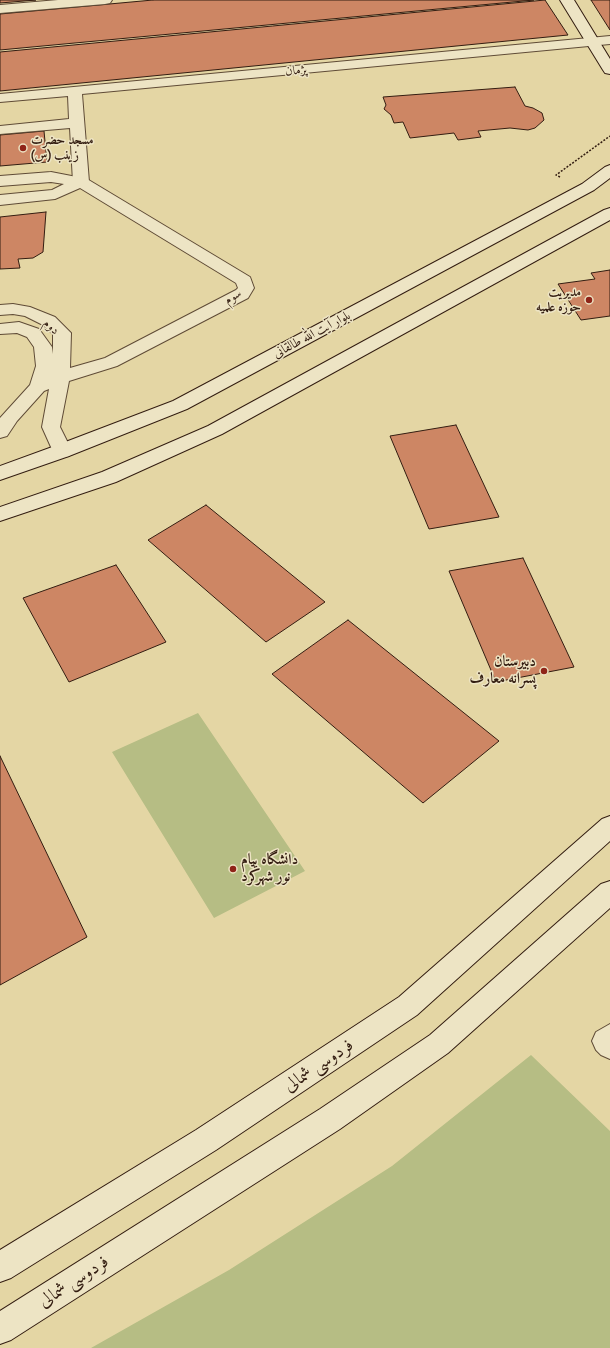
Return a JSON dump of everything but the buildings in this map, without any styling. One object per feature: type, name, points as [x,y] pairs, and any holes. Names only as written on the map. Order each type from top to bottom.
[{"type":"main road","points":[[0,9],[105,0]]},
{"type":"main road","points":[[567,0],[610,70]]},
{"type":"main road","name":"پژمان","points":[[0,98],[610,40]]},
{"type":"main road","points":[[0,200],[55,194],[81,182],[75,92]]},
{"type":"main road","points":[[0,130],[76,123]]},
{"type":"main road","name":"بلوار آیت الله طالقانی","points":[[0,473],[62,451],[180,405],[588,187],[610,170]]},
{"type":"main road","name":"سوم","points":[[0,181],[51,177],[81,182],[244,281],[246,288],[242,294],[111,362],[61,377],[38,387]]},
{"type":"main road","points":[[0,514],[109,476],[215,430],[610,212]]},
{"type":"main road","name":"دوم","points":[[0,310],[30,312],[49,321],[62,333],[61,377]]},
{"type":"main road","points":[[19,327],[26,325],[31,321],[32,317],[30,312]]},
{"type":"main road","name":"دوم","points":[[0,329],[19,327],[33,333],[43,347],[45,366],[38,387]]},
{"type":"main road","points":[[61,377],[51,427],[62,451]]},
{"type":"main road","points":[[0,432],[38,387]]},
{"type":"main road","name":"فردوسی شمالی","points":[[0,1267],[206,1140],[408,1006],[610,826]]},
{"type":"main road","name":"فردوسی شمالی","points":[[0,1329],[330,1118],[439,1044],[610,892]]},
{"type":"main road","points":[[610,1037],[605,1041],[610,1046]]},
{"type":"green space","points":[[198,713],[305,871],[214,918],[112,752]]},
{"type":"green space","points":[[531,1055],[610,1131],[610,1348],[91,1348],[229,1270],[392,1166]]},
{"type":"place","name":"مسجد حضرت زینب (س)","points":[[23,148]]},
{"type":"place","name":"مدیریت حوزه علمیه","points":[[589,300]]},
{"type":"place","name":"دبیرستان پسرانه معارف","points":[[544,671]]},
{"type":"place","name":"دانشگاه پیام نور شهرکرد","points":[[233,869]]}]
